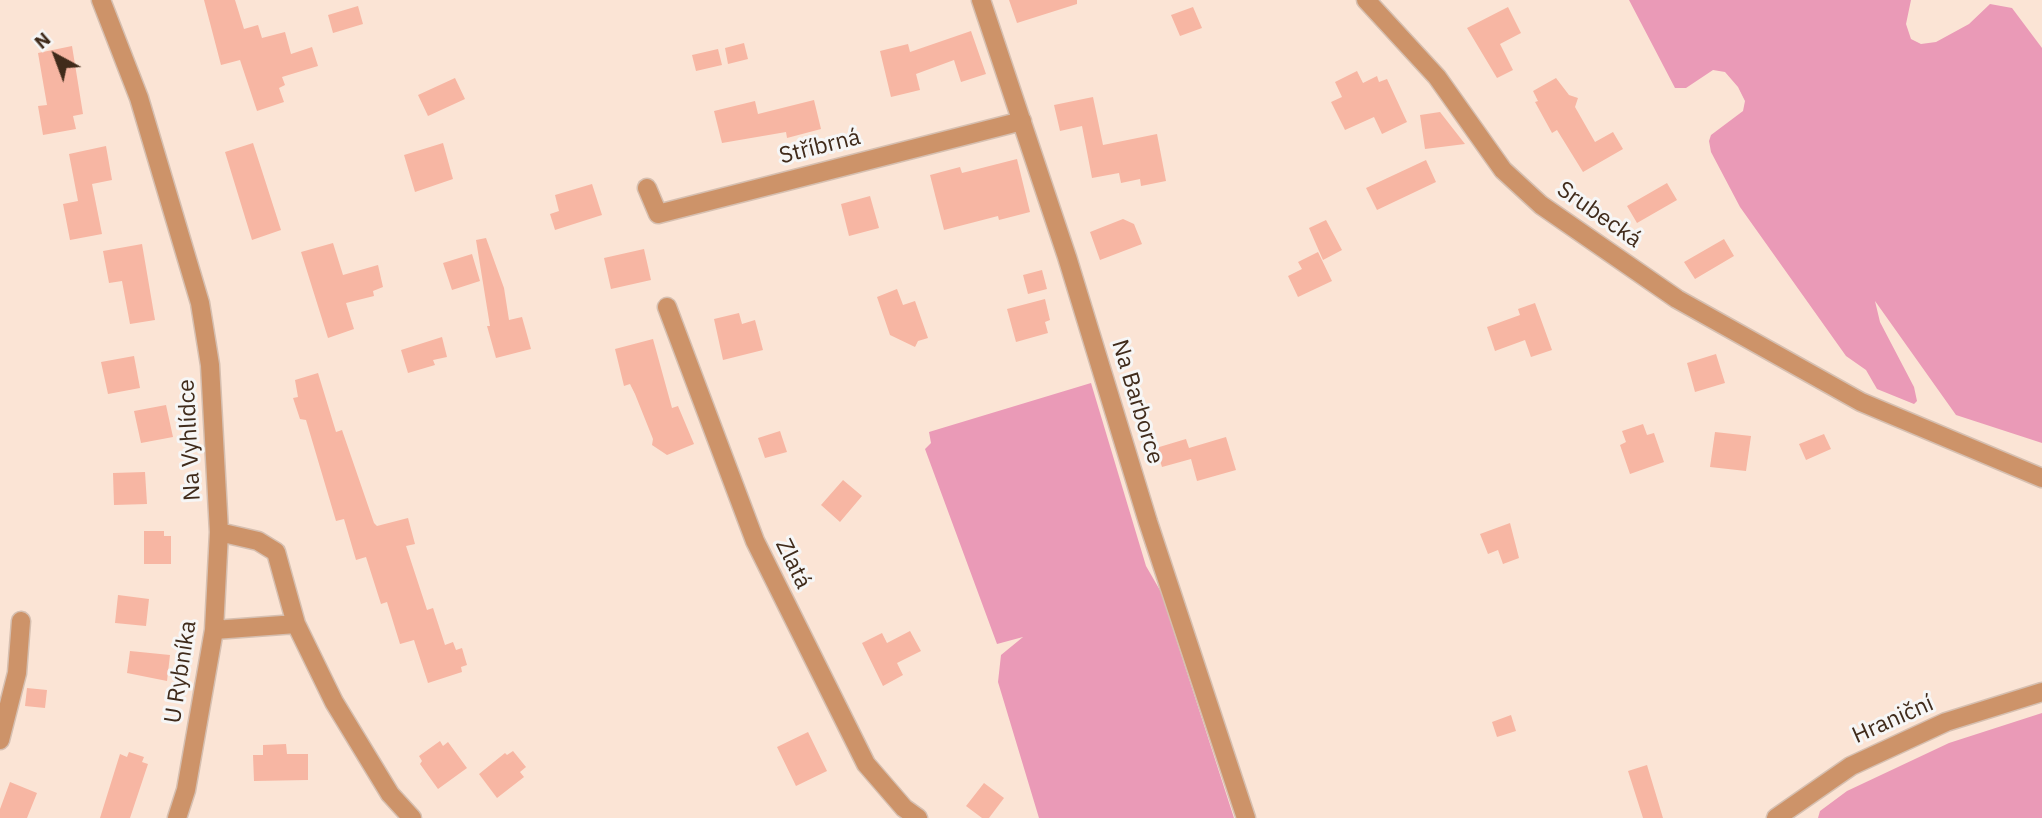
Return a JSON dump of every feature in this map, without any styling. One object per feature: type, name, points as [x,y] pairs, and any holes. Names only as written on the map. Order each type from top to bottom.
[{"type":"street","name":"Na Vyhlídce","points":[[101,0],[139,99],[200,303],[210,365],[219,532]]},
{"type":"street","name":"Na Barborce","points":[[981,0],[1067,257],[1148,522],[1246,818]]},
{"type":"street","name":"Srubecká","points":[[1366,0],[1437,77],[1503,170],[1541,205],[1677,299],[1861,402],[2042,478]]},
{"type":"street","name":"Stříbrná","points":[[647,188],[658,214],[1022,121]]},
{"type":"street","name":"Zlatá","points":[[667,307],[755,541],[866,764],[904,808],[918,818]]},
{"type":"street","points":[[219,532],[258,541],[276,552],[296,625],[334,702],[390,794],[412,818]]},
{"type":"street","name":"U Rybníka","points":[[177,818],[186,790],[214,630],[219,532]]},
{"type":"street","points":[[0,740],[17,673],[21,621]]},
{"type":"street","points":[[214,630],[296,625]]},
{"type":"street","name":"Hraniční","points":[[1776,818],[1851,766],[1946,722],[2042,692]]},
{"type":"shaded area","points":[[1629,0],[1911,0],[1906,24],[1911,39],[1921,44],[1936,42],[1969,24],[1990,4],[2012,8],[2042,48],[2042,443],[1956,415],[1875,301],[1880,322],[1914,387],[1917,401],[1914,404],[1877,389],[1866,370],[1846,356],[1740,207],[1711,152],[1711,135],[1743,111],[1745,101],[1738,87],[1725,72],[1713,70],[1686,88],[1675,88]]},
{"type":"shaded area","points":[[1091,383],[1146,566],[1161,592],[1234,818],[1039,818],[998,682],[1001,655],[1023,637],[997,644],[925,449],[931,443],[929,432]]},
{"type":"shaded area","points":[[2042,713],[2042,818],[1818,818],[1820,811],[1847,791],[1949,743]]},
{"type":"building","points":[[204,0],[235,0],[244,29],[258,25],[262,38],[285,32],[291,54],[312,47],[318,66],[282,77],[285,85],[279,88],[284,102],[257,111],[240,60],[221,65]]},
{"type":"building","points":[[1009,0],[1077,0],[1077,4],[1017,23]]},
{"type":"building","points":[[358,6],[363,24],[333,33],[328,15]]},
{"type":"building","points":[[1193,7],[1202,28],[1180,36],[1171,15]]},
{"type":"building","points":[[1508,7],[1521,33],[1500,44],[1513,70],[1497,78],[1467,28]]},
{"type":"building","points":[[971,31],[986,74],[961,82],[954,60],[916,74],[920,90],[891,97],[880,51],[908,44],[910,52]]},
{"type":"building","points":[[744,43],[748,59],[728,64],[725,48]]},
{"type":"building","points":[[72,46],[83,114],[73,116],[76,129],[43,135],[38,106],[47,105],[38,53]]},
{"type":"building","points":[[718,49],[722,65],[696,71],[692,55]]},
{"type":"building","points":[[1357,71],[1363,83],[1377,76],[1379,82],[1387,79],[1407,122],[1382,134],[1374,117],[1345,130],[1331,102],[1342,97],[1335,82]]},
{"type":"building","points":[[455,78],[465,99],[428,116],[418,95]]},
{"type":"building","points":[[1556,78],[1569,95],[1578,98],[1575,107],[1595,142],[1613,132],[1623,149],[1583,172],[1557,130],[1552,133],[1535,102],[1538,101],[1533,91]]},
{"type":"building","points":[[1093,97],[1103,145],[1157,134],[1166,181],[1141,186],[1140,179],[1121,183],[1119,173],[1092,178],[1082,126],[1060,131],[1054,105]]},
{"type":"building","points":[[814,100],[821,129],[787,138],[786,132],[722,143],[714,111],[755,101],[758,114]]},
{"type":"building","points":[[1440,112],[1465,144],[1425,149],[1420,115]]},
{"type":"building","points":[[253,143],[281,230],[252,240],[225,152]]},
{"type":"building","points":[[443,143],[453,179],[415,192],[404,155]]},
{"type":"building","points":[[106,146],[112,180],[92,184],[102,234],[70,240],[63,204],[78,201],[69,154]]},
{"type":"building","points":[[1017,159],[1030,212],[999,220],[998,216],[944,230],[930,175],[960,167],[962,173]]},
{"type":"building","points":[[1426,160],[1436,182],[1377,210],[1366,188]]},
{"type":"building","points":[[1667,183],[1677,200],[1637,223],[1627,206]]},
{"type":"building","points":[[592,184],[602,215],[555,230],[550,214],[559,211],[555,195]]},
{"type":"building","points":[[870,196],[879,228],[849,236],[841,204]]},
{"type":"building","points":[[1123,219],[1134,224],[1142,244],[1100,260],[1090,232]]},
{"type":"building","points":[[1326,220],[1342,250],[1323,260],[1309,228]]},
{"type":"building","points":[[486,238],[504,288],[509,320],[522,317],[531,349],[496,358],[487,326],[490,326],[476,240]]},
{"type":"building","points":[[1724,239],[1734,256],[1695,279],[1684,262]]},
{"type":"building","points":[[333,243],[343,275],[378,265],[383,287],[373,291],[374,296],[346,303],[354,329],[328,338],[301,252]]},
{"type":"building","points":[[142,244],[155,320],[130,324],[122,281],[109,283],[103,251]]},
{"type":"building","points":[[644,249],[651,280],[611,289],[604,258]]},
{"type":"building","points":[[1318,252],[1332,281],[1298,297],[1288,276],[1302,269],[1298,262]]},
{"type":"building","points":[[472,254],[480,281],[452,290],[443,263]]},
{"type":"building","points":[[1042,270],[1047,289],[1028,294],[1023,275]]},
{"type":"building","points":[[897,289],[903,305],[915,301],[928,338],[918,341],[915,347],[890,335],[877,297]]},
{"type":"building","points":[[1045,299],[1050,320],[1045,322],[1048,333],[1016,342],[1007,309]]},
{"type":"building","points":[[1535,303],[1552,350],[1531,357],[1525,340],[1495,351],[1487,327],[1520,315],[1518,309]]},
{"type":"building","points":[[739,313],[742,324],[755,320],[763,350],[723,360],[714,319]]},
{"type":"building","points":[[442,337],[447,357],[433,360],[435,365],[408,373],[401,350]]},
{"type":"building","points":[[653,339],[672,408],[678,406],[694,444],[667,455],[652,445],[653,439],[635,394],[630,384],[624,386],[615,349]]},
{"type":"building","points":[[1716,354],[1725,383],[1695,392],[1687,363]]},
{"type":"building","points":[[134,356],[140,388],[108,394],[101,362]]},
{"type":"building","points":[[318,373],[336,432],[342,430],[374,523],[377,526],[408,518],[415,544],[406,546],[427,610],[433,608],[445,645],[453,642],[456,650],[462,648],[467,665],[461,667],[462,672],[428,683],[414,640],[400,644],[387,602],[381,604],[366,557],[356,560],[344,519],[336,521],[306,420],[300,419],[293,398],[298,397],[295,380]]},
{"type":"building","points":[[166,405],[173,437],[141,443],[134,411]]},
{"type":"building","points":[[1643,424],[1647,435],[1654,433],[1664,462],[1630,474],[1620,445],[1626,442],[1622,431]]},
{"type":"building","points":[[780,431],[787,452],[765,458],[758,438]]},
{"type":"building","points":[[1715,432],[1751,436],[1746,471],[1710,467]]},
{"type":"building","points":[[1824,434],[1831,449],[1806,460],[1799,444]]},
{"type":"building","points":[[1226,437],[1236,470],[1197,481],[1191,459],[1162,467],[1156,448],[1186,439],[1189,448]]},
{"type":"building","points":[[145,472],[147,504],[114,505],[113,473]]},
{"type":"building","points":[[843,480],[862,496],[840,522],[821,505]]},
{"type":"building","points":[[1510,523],[1519,558],[1503,564],[1498,550],[1488,554],[1480,534]]},
{"type":"building","points":[[144,531],[164,531],[164,536],[171,536],[171,564],[144,564]]},
{"type":"building","points":[[118,595],[149,599],[146,626],[115,623]]},
{"type":"building","points":[[910,631],[921,651],[897,663],[903,675],[883,686],[862,643],[882,633],[887,643]]},
{"type":"building","points":[[130,651],[170,655],[167,681],[127,673]]},
{"type":"building","points":[[27,688],[47,690],[45,708],[25,706]]},
{"type":"building","points":[[1511,715],[1516,731],[1497,737],[1492,722]]},
{"type":"building","points":[[808,732],[827,771],[796,786],[777,747]]},
{"type":"building","points":[[440,741],[443,746],[448,742],[467,768],[438,789],[420,764],[422,761],[419,756]]},
{"type":"building","points":[[286,744],[287,754],[308,754],[308,780],[254,781],[253,755],[263,755],[263,745]]},
{"type":"building","points":[[513,751],[526,767],[520,772],[524,777],[497,798],[479,774],[505,753],[507,755]]},
{"type":"building","points":[[129,752],[144,757],[142,762],[148,764],[130,818],[100,818],[120,754],[127,757]]},
{"type":"building","points":[[1647,765],[1663,818],[1643,818],[1628,771]]},
{"type":"building","points":[[10,782],[37,793],[27,818],[0,818],[0,809]]},
{"type":"building","points":[[984,783],[1004,798],[989,818],[982,818],[966,806]]}]
